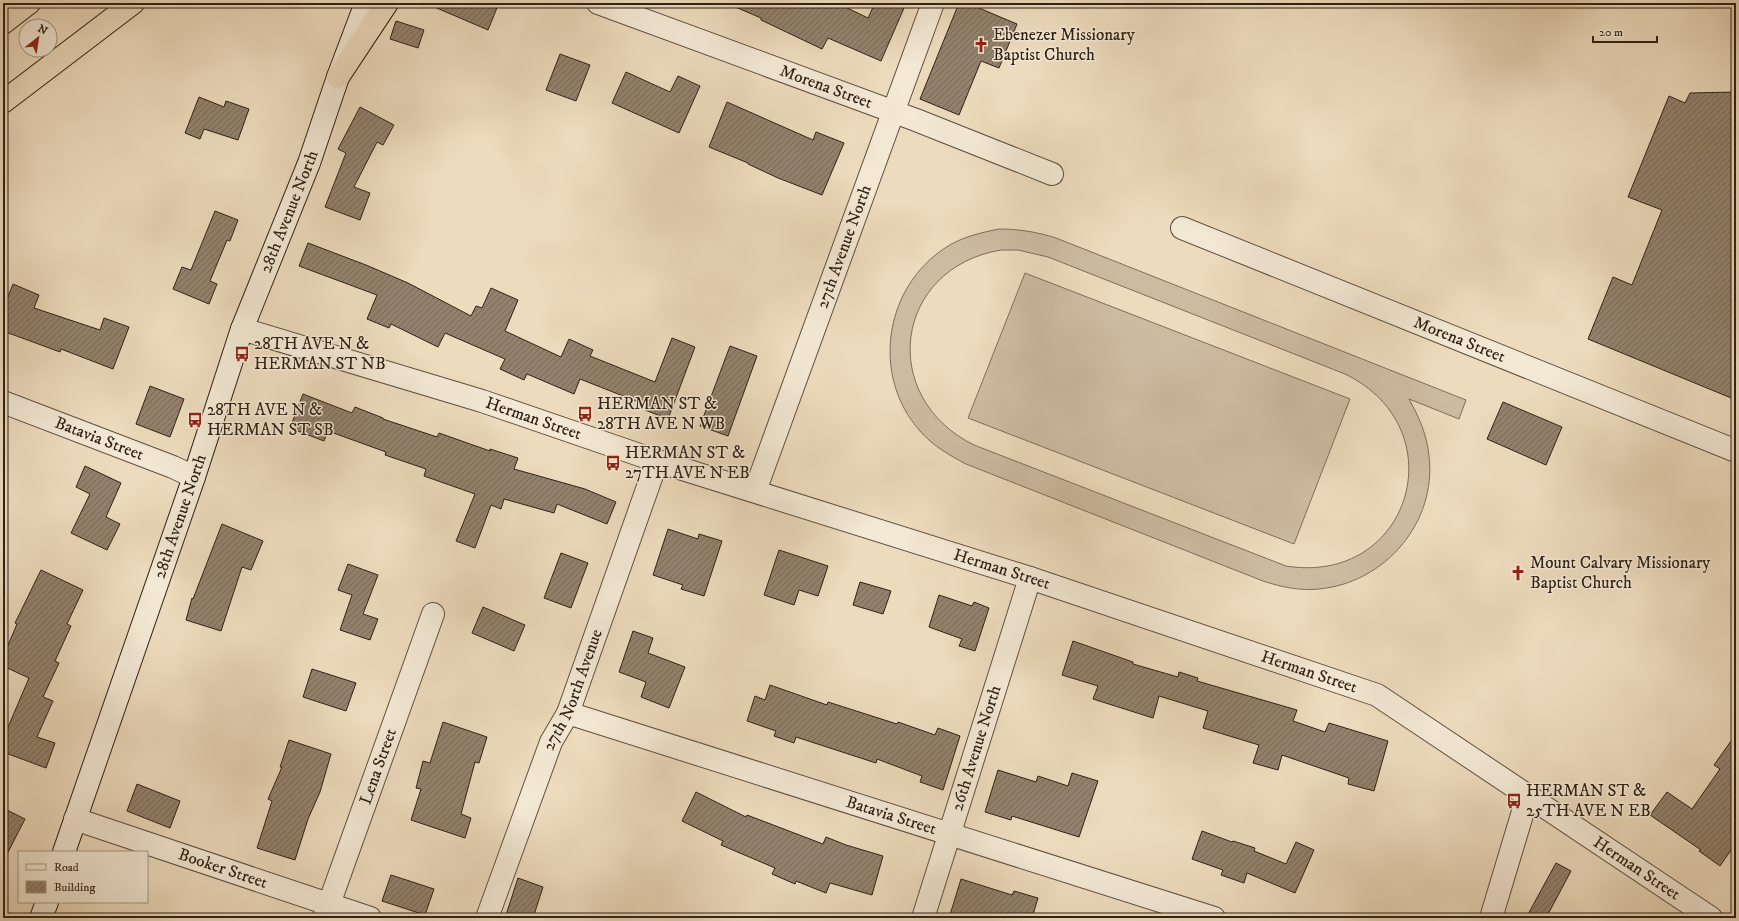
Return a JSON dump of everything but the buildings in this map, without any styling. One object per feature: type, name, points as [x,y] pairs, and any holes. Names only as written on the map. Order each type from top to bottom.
[{"type":"highway","points":[[3,23],[29,3]]},
{"type":"highway","points":[[3,102],[133,3]]},
{"type":"highway","points":[[338,77],[388,3]]},
{"type":"street","name":"28th Avenue North","points":[[64,851],[194,477],[242,329],[309,163],[338,77],[366,3]]},
{"type":"street","name":"Morena Street","points":[[598,3],[893,112],[1052,174]]},
{"type":"street","name":"27th Avenue North","points":[[755,491],[933,3]]},
{"type":"street","name":"Morena Street","points":[[1182,228],[1736,451]]},
{"type":"street","name":"Herman Street","points":[[242,329],[482,401],[657,461],[1030,578],[1377,695],[1712,918]]},
{"type":"street","name":"Batavia Street","points":[[3,402],[172,466],[194,477]]},
{"type":"street","name":"27th North Avenue","points":[[487,918],[551,742],[568,713],[657,461]]},
{"type":"street","name":"26th Avenue North","points":[[923,918],[1030,578]]},
{"type":"street","name":"Lena Street","points":[[327,911],[433,614]]},
{"type":"street","name":"Batavia Street","points":[[568,713],[1214,918]]},
{"type":"street","points":[[1491,918],[1528,795]]},
{"type":"street","name":"Booker Street","points":[[75,819],[327,911],[370,918]]},
{"type":"street","points":[[41,918],[47,903]]},
{"type":"shaded area","points":[[999,229],[1021,230],[1056,238],[1466,400],[1459,419],[1409,399],[1419,419],[1426,441],[1429,456],[1429,480],[1424,504],[1415,526],[1402,545],[1385,562],[1365,575],[1343,584],[1319,589],[1284,587],[1263,581],[966,464],[947,454],[936,446],[920,431],[905,409],[895,385],[890,359],[891,334],[897,309],[908,286],[924,265],[945,248],[971,236]],"holes":[[[1001,250],[1018,250],[1048,257],[1345,374],[1380,399],[1401,430],[1409,464],[1404,498],[1389,529],[1363,552],[1329,566],[1286,566],[974,445],[943,424],[922,397],[912,367],[911,336],[920,307],[938,281],[965,262]]]},
{"type":"shaded area","points":[[1025,273],[1350,399],[1294,544],[968,418]]},
{"type":"place","name":"Ebenezer Missionary Baptist Church","points":[[981,45]]},
{"type":"place","name":"28TH AVE N & HERMAN ST NB","points":[[242,354]]},
{"type":"place","name":"HERMAN ST & 28TH AVE N WB","points":[[585,414]]},
{"type":"place","name":"28TH AVE N & HERMAN ST SB","points":[[195,420]]},
{"type":"place","name":"HERMAN ST & 27TH AVE N EB","points":[[613,463]]},
{"type":"place","name":"Mount Calvary Missionary Baptist Church","points":[[1518,573]]},
{"type":"place","name":"HERMAN ST & 25TH AVE N EB","points":[[1514,801]]}]
